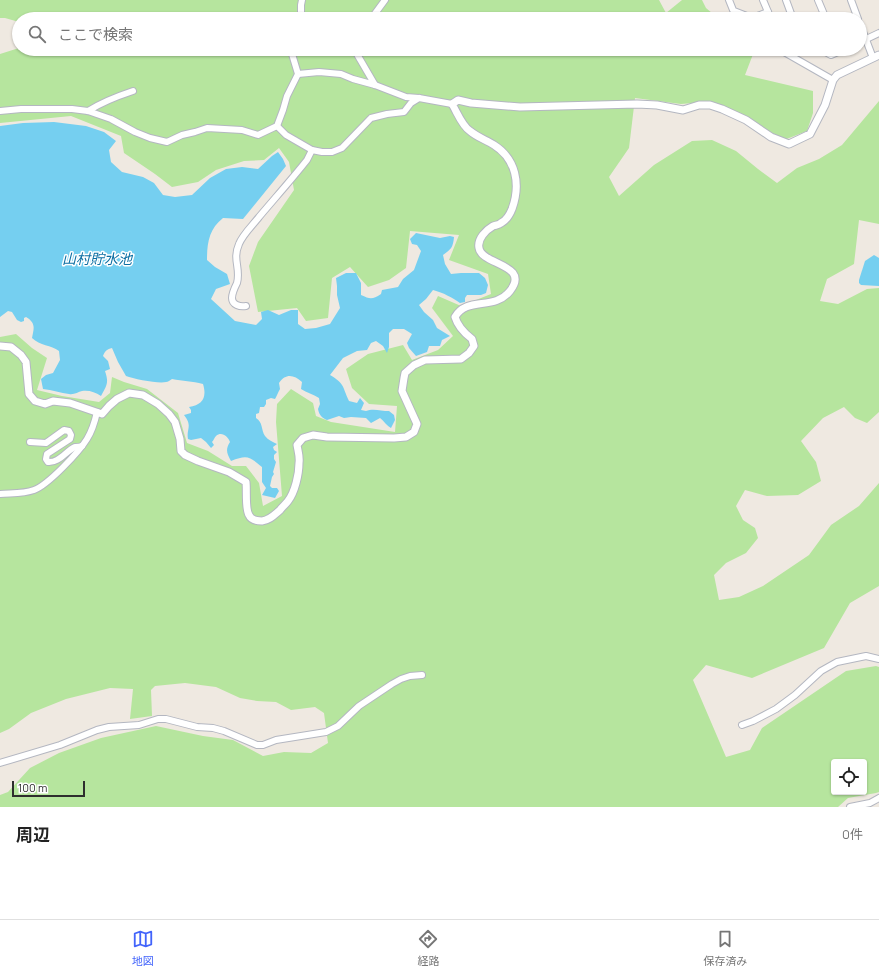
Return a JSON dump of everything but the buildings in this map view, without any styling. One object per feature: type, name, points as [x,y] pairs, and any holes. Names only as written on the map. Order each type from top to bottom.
[{"type":"street","points":[[301,12],[302,0]]},
{"type":"street","points":[[376,12],[385,0]]},
{"type":"street","points":[[729,0],[732,10],[737,12]]},
{"type":"street","points":[[764,0],[768,12]]},
{"type":"street","points":[[786,0],[790,12]]},
{"type":"street","points":[[818,0],[823,12]]},
{"type":"street","points":[[850,0],[855,12]]},
{"type":"street","points":[[867,39],[879,33]]},
{"type":"street","points":[[298,74],[319,72],[341,74],[406,97],[452,104],[458,100],[471,103],[520,107],[637,104],[683,110],[699,105],[710,105],[746,120],[771,137],[789,144],[810,134],[825,105],[833,80],[837,75],[876,56],[867,46]]},
{"type":"street","points":[[0,111],[21,109],[72,109],[88,111],[111,119],[150,138],[167,142],[182,135],[207,128],[242,130],[258,135],[277,126],[287,96],[298,74],[293,56]]},
{"type":"street","points":[[358,56],[375,85]]},
{"type":"street","points":[[791,56],[833,80]]},
{"type":"street","points":[[88,111],[97,105],[133,91]]},
{"type":"street","points":[[277,126],[286,135],[312,150],[332,152],[342,148],[371,118],[404,112],[411,103],[419,98]]},
{"type":"street","points":[[0,346],[10,347],[21,355],[26,362],[29,394],[35,401],[45,404],[53,401],[70,403],[102,414],[118,399],[129,393],[143,395],[158,404],[175,422],[180,439],[181,451],[185,455],[229,472],[246,482],[246,507],[249,517],[253,520],[266,520],[273,517],[288,501],[296,483],[299,464],[297,445],[303,438],[313,435],[354,438],[406,437],[414,432],[416,424],[402,391],[406,373],[414,365],[425,360],[461,359],[470,353],[474,346],[472,338],[465,334],[457,324],[455,317],[464,308],[501,299],[515,284],[514,276],[511,271],[505,266],[488,259],[479,249],[481,236],[493,226],[501,223],[510,214],[516,195],[516,177],[514,167],[507,156],[495,145],[469,131],[462,123],[452,104]]},
{"type":"street","points":[[246,306],[241,307],[236,305],[232,298],[239,276],[236,258],[238,245],[304,163],[312,150]]},
{"type":"street","points":[[0,494],[24,492],[38,488],[66,464],[82,446],[88,438],[97,412]]},
{"type":"street","points":[[30,442],[46,443],[64,430],[69,432],[71,435],[70,439],[47,454],[46,459],[48,462],[52,463],[74,448],[82,446]]},
{"type":"street","points":[[742,725],[776,710],[821,671],[837,662],[866,656],[879,659]]},
{"type":"street","points":[[0,763],[60,745],[97,730],[109,727],[138,725],[158,719],[166,719],[197,727],[213,728],[224,731],[256,745],[263,745],[276,740],[326,732],[338,726],[359,706],[401,678],[422,675]]},
{"type":"street","points":[[850,807],[870,803],[879,798]]},
{"type":"green space","points":[[0,0],[659,0],[665,12],[12,12],[12,20],[0,18]]},
{"type":"green space","points":[[682,0],[702,0],[706,8],[711,12],[667,12]]},
{"type":"green space","points":[[12,50],[12,56],[752,56],[745,75],[813,91],[813,113],[807,131],[784,140],[745,117],[705,102],[681,104],[635,98],[629,148],[609,177],[619,196],[654,165],[692,141],[712,140],[736,151],[777,183],[797,168],[819,159],[842,145],[879,101],[879,224],[859,220],[854,264],[827,279],[820,301],[838,304],[867,289],[879,288],[879,412],[867,423],[855,418],[844,407],[823,418],[801,441],[816,462],[821,481],[798,495],[767,496],[745,490],[736,506],[743,520],[755,528],[758,538],[746,553],[726,563],[714,575],[719,600],[739,597],[763,586],[809,555],[831,525],[859,506],[879,483],[879,586],[850,603],[824,648],[752,678],[706,665],[693,680],[726,757],[750,750],[762,728],[846,671],[876,666],[879,667],[879,792],[867,795],[867,759],[831,759],[831,795],[865,795],[848,798],[838,807],[0,807],[0,795],[8,792],[30,768],[59,753],[101,738],[156,726],[203,736],[233,740],[263,756],[284,752],[311,753],[328,743],[324,713],[315,707],[291,710],[276,702],[240,698],[216,687],[185,683],[155,686],[151,690],[152,716],[130,719],[133,689],[110,688],[66,699],[31,713],[9,729],[0,733],[0,337],[16,334],[32,348],[47,358],[37,390],[99,402],[110,393],[112,377],[147,389],[178,413],[187,443],[208,451],[232,466],[246,466],[259,483],[263,506],[282,496],[276,422],[277,404],[291,389],[313,403],[316,416],[331,422],[395,432],[397,406],[369,404],[352,388],[346,369],[368,354],[403,345],[412,360],[438,350],[453,336],[432,308],[438,296],[461,306],[491,294],[488,274],[449,260],[459,235],[410,231],[406,268],[389,280],[368,287],[350,267],[332,278],[328,318],[306,321],[297,308],[258,312],[249,266],[258,242],[294,190],[289,162],[279,148],[264,160],[244,161],[216,170],[198,182],[172,187],[124,153],[121,136],[71,116],[0,123],[0,54]]},
{"type":"water","name":"山村貯水池","points":[[54,122],[86,126],[104,132],[116,141],[109,150],[111,162],[122,172],[143,177],[154,183],[163,195],[175,197],[192,195],[210,178],[226,169],[242,167],[258,169],[278,152],[286,166],[243,219],[223,218],[218,222],[208,242],[207,260],[227,274],[230,284],[216,289],[211,299],[235,321],[256,325],[262,319],[261,312],[268,310],[279,315],[291,310],[298,310],[298,324],[305,329],[330,324],[340,308],[337,295],[336,278],[346,273],[356,273],[361,283],[361,295],[369,298],[378,296],[381,294],[382,290],[398,287],[403,279],[414,270],[421,251],[417,245],[412,244],[410,239],[416,233],[440,238],[450,236],[454,237],[451,248],[443,255],[445,264],[451,274],[479,273],[485,278],[488,285],[486,293],[481,295],[467,295],[465,302],[460,303],[441,292],[433,290],[419,305],[433,320],[437,328],[450,336],[442,340],[440,346],[429,346],[427,352],[416,356],[409,348],[407,343],[412,334],[404,329],[393,329],[389,333],[389,347],[387,353],[383,346],[376,341],[371,343],[367,350],[357,351],[343,358],[330,375],[341,383],[349,401],[357,403],[360,398],[364,403],[361,410],[389,411],[394,415],[395,420],[391,428],[380,418],[371,423],[366,418],[344,418],[339,416],[327,420],[319,413],[319,398],[301,389],[302,382],[296,378],[287,376],[284,378],[279,383],[280,389],[275,399],[271,398],[266,400],[264,407],[260,407],[259,413],[256,414],[256,418],[261,424],[265,436],[277,444],[273,447],[277,452],[274,455],[276,462],[270,486],[272,488],[277,488],[279,491],[275,498],[262,495],[266,488],[262,482],[262,467],[251,459],[244,457],[231,461],[227,452],[227,447],[230,442],[223,434],[216,436],[212,442],[214,445],[211,448],[201,438],[191,440],[188,439],[189,425],[184,415],[191,413],[189,407],[198,404],[203,400],[203,384],[172,379],[167,382],[152,382],[126,376],[112,348],[106,350],[103,356],[108,361],[110,369],[105,371],[107,384],[101,396],[90,391],[82,391],[71,394],[43,389],[41,379],[46,375],[53,373],[60,360],[59,351],[38,343],[32,338],[34,326],[26,317],[24,318],[24,321],[21,322],[17,320],[12,312],[8,311],[0,317],[0,126],[23,123]]},
{"type":"water","points":[[874,255],[879,258],[879,286],[861,285],[859,280],[865,261]]}]
